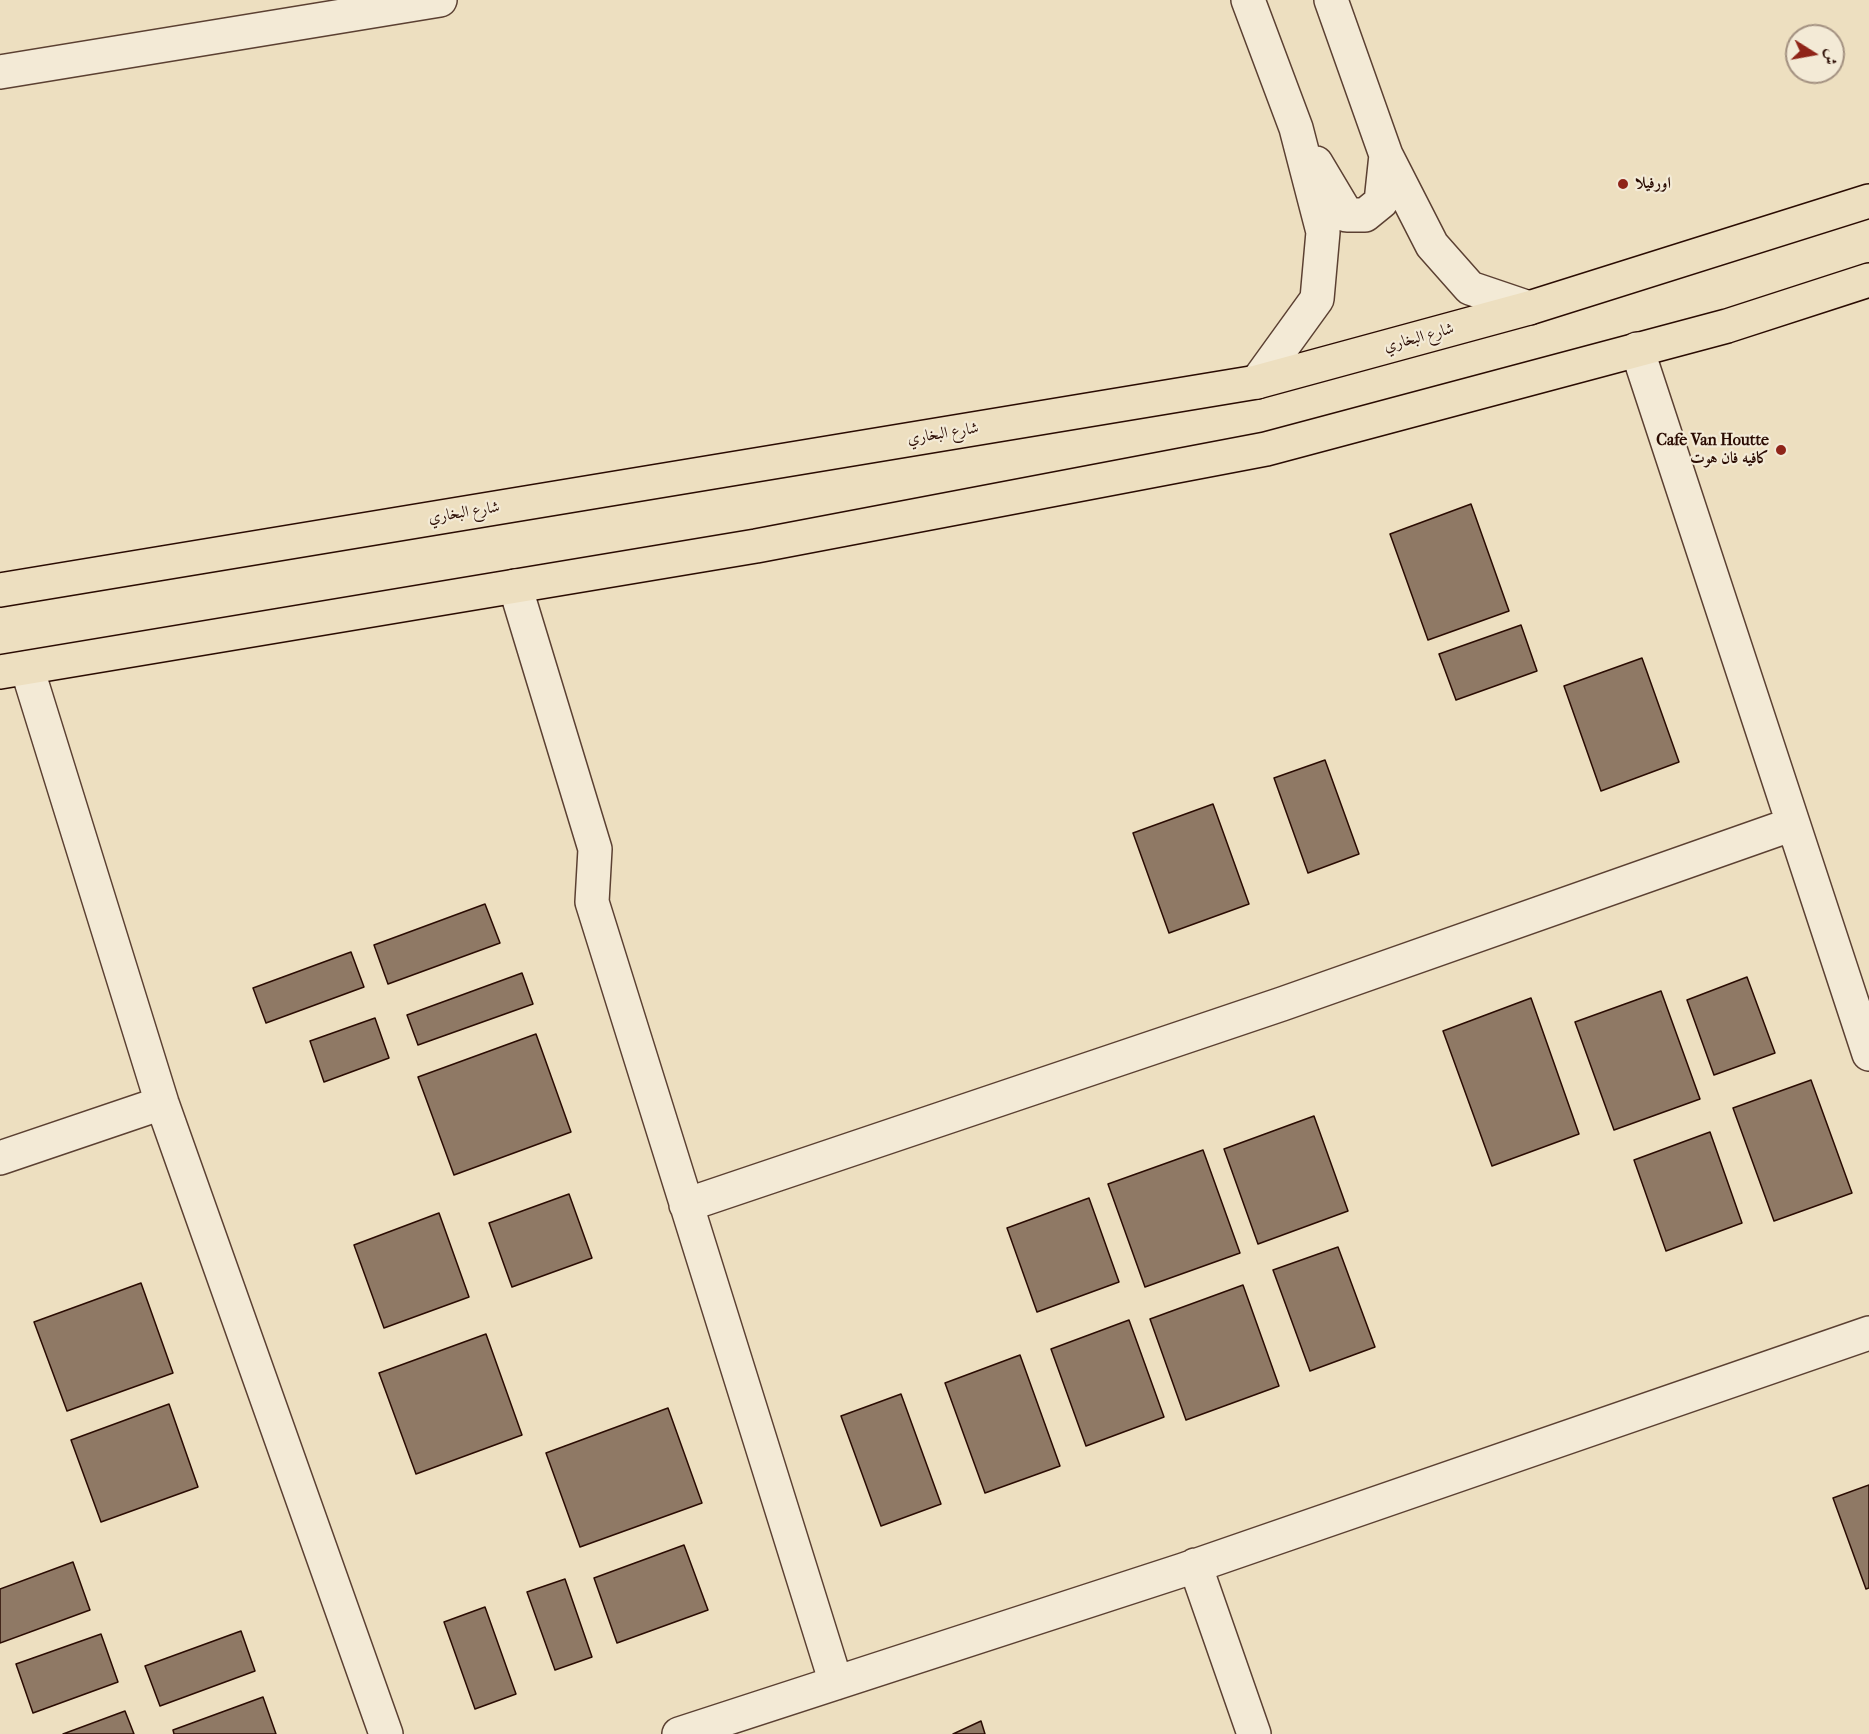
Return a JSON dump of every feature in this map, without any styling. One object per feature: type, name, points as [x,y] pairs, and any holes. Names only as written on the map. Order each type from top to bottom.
[{"type":"main road","name":"شارع البخاري","points":[[0,590],[1257,382],[1529,309],[1869,201]]},
{"type":"main road","points":[[13,670],[756,546],[1266,449],[1727,326],[1869,280]]},
{"type":"street","points":[[0,72],[440,0]]},
{"type":"street","points":[[1248,0],[1296,128],[1323,232],[1317,299],[1257,382]]},
{"type":"street","points":[[1331,0],[1386,155],[1432,245],[1470,288],[1529,309]]},
{"type":"street","points":[[1296,128],[1347,215],[1365,215],[1381,202],[1386,155]]},
{"type":"street","points":[[1637,349],[1869,1054]]},
{"type":"street","points":[[515,586],[595,849],[592,902],[836,1683]]},
{"type":"street","points":[[13,670],[162,1103],[386,1734]]},
{"type":"street","points":[[687,1205],[1282,1004],[1793,824]]},
{"type":"street","points":[[0,1158],[162,1103]]},
{"type":"street","points":[[679,1734],[1195,1565],[1869,1333]]},
{"type":"street","points":[[1195,1565],[1254,1734]]},
{"type":"building","points":[[1471,504],[1509,611],[1428,640],[1390,534]]},
{"type":"building","points":[[1521,625],[1537,671],[1456,700],[1439,654]]},
{"type":"building","points":[[1642,658],[1679,762],[1601,791],[1564,686]]},
{"type":"building","points":[[1325,760],[1359,854],[1308,873],[1274,778]]},
{"type":"building","points":[[1213,804],[1249,904],[1169,933],[1133,833]]},
{"type":"building","points":[[485,904],[500,943],[388,984],[374,945]]},
{"type":"building","points":[[351,952],[364,987],[266,1023],[253,988]]},
{"type":"building","points":[[522,973],[533,1004],[418,1045],[407,1015]]},
{"type":"building","points":[[1747,977],[1775,1053],[1714,1075],[1687,1000]]},
{"type":"building","points":[[1661,991],[1700,1099],[1614,1130],[1575,1022]]},
{"type":"building","points":[[1531,998],[1579,1134],[1492,1166],[1443,1031]]},
{"type":"building","points":[[375,1018],[389,1058],[324,1082],[310,1041]]},
{"type":"building","points":[[536,1034],[571,1132],[454,1175],[418,1077]]},
{"type":"building","points":[[1811,1080],[1852,1193],[1774,1221],[1733,1108]]},
{"type":"building","points":[[1314,1116],[1348,1211],[1258,1244],[1224,1149]]},
{"type":"building","points":[[1710,1132],[1742,1223],[1666,1251],[1634,1160]]},
{"type":"building","points":[[1203,1150],[1240,1253],[1145,1287],[1108,1184]]},
{"type":"building","points":[[569,1194],[592,1258],[512,1287],[489,1223]]},
{"type":"building","points":[[1089,1198],[1119,1282],[1037,1312],[1007,1228]]},
{"type":"building","points":[[439,1213],[469,1297],[384,1328],[354,1245]]},
{"type":"building","points":[[1338,1247],[1375,1347],[1310,1371],[1273,1270]]},
{"type":"building","points":[[141,1283],[173,1373],[67,1411],[34,1322]]},
{"type":"building","points":[[1243,1285],[1279,1386],[1186,1420],[1150,1319]]},
{"type":"building","points":[[1129,1320],[1164,1417],[1086,1446],[1051,1349]]},
{"type":"building","points":[[486,1334],[522,1435],[416,1474],[379,1373]]},
{"type":"building","points":[[1020,1355],[1060,1466],[985,1493],[945,1383]]},
{"type":"building","points":[[901,1394],[941,1504],[881,1526],[841,1416]]},
{"type":"building","points":[[169,1404],[198,1487],[101,1522],[71,1440]]},
{"type":"building","points":[[668,1408],[702,1503],[580,1547],[546,1453]]},
{"type":"building","points":[[1869,1485],[1869,1588],[1866,1589],[1833,1498]]},
{"type":"building","points":[[684,1545],[708,1610],[617,1643],[594,1578]]},
{"type":"building","points":[[73,1562],[90,1610],[0,1643],[0,1589]]},
{"type":"building","points":[[565,1579],[592,1657],[555,1670],[527,1592]]},
{"type":"building","points":[[485,1607],[516,1694],[475,1709],[444,1622]]},
{"type":"building","points":[[241,1631],[255,1671],[160,1706],[145,1666]]},
{"type":"building","points":[[101,1634],[118,1682],[33,1713],[16,1664]]},
{"type":"building","points":[[263,1697],[276,1734],[174,1734],[173,1730]]},
{"type":"building","points":[[125,1711],[134,1734],[63,1734]]},
{"type":"building","points":[[981,1721],[985,1734],[953,1734]]},
{"type":"place","name":"اورفيلا","points":[[1623,184]]},
{"type":"place","name":"Cafe Van Houtte كافيه فان هوت","points":[[1781,450]]}]
